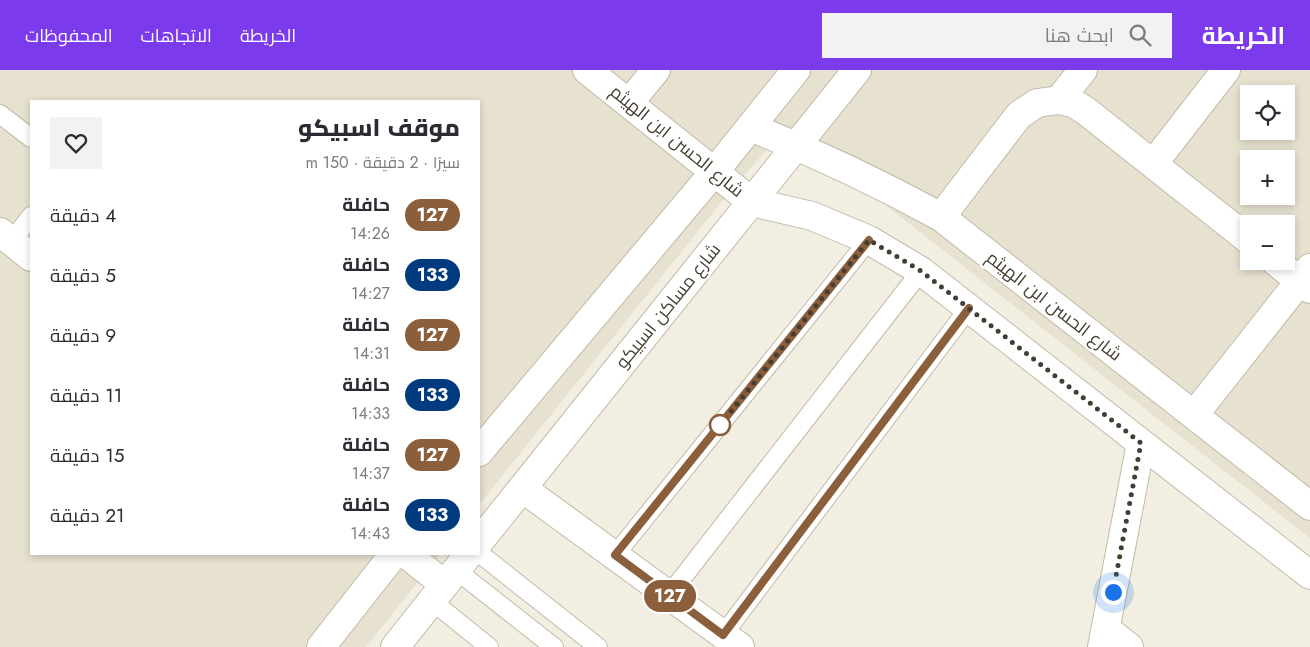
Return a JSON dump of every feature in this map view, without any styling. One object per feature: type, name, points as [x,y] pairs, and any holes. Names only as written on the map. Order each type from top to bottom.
[{"type":"street","name":"شارع الحسن ابن الهيثم","points":[[588,70],[752,202],[812,216],[869,240],[921,271],[1310,575]]},
{"type":"street","points":[[629,103],[656,70]]},
{"type":"street","points":[[480,451],[715,172],[796,70]]},
{"type":"street","name":"شارع مساكن اسبيكو","points":[[480,541],[857,70]]},
{"type":"street","points":[[1059,100],[1083,70]]},
{"type":"street","points":[[1153,164],[1226,70]]},
{"type":"street","points":[[941,217],[1019,115],[1037,103],[1059,100],[1073,103],[1086,110],[1240,233]]},
{"type":"street","name":"شارع الحسن ابن الهيثم","points":[[750,128],[797,145],[882,185],[941,217],[1310,506]]},
{"type":"street","points":[[1194,415],[1307,279],[1291,270]]},
{"type":"street","points":[[1129,647],[1104,638],[1141,443]]},
{"type":"street","points":[[522,488],[731,641]]},
{"type":"street","points":[[320,647],[393,555]]},
{"type":"street","points":[[395,647],[450,577],[408,555]]},
{"type":"lane","points":[[0,114],[30,137]]},
{"type":"lane","points":[[14,243],[30,218]]},
{"type":"lane","points":[[615,555],[869,240]]},
{"type":"lane","points":[[668,595],[921,271]]},
{"type":"lane","points":[[731,641],[969,308]]},
{"type":"lane","points":[[480,554],[598,647]]},
{"type":"lane","points":[[450,577],[489,647]]},
{"type":"lane","points":[[450,577],[554,647]]},
{"type":"shaded area","points":[[0,70],[1310,70],[1310,538],[786,127],[719,205],[480,504],[480,100],[30,100],[30,555],[439,555],[366,647],[0,647]]},
{"type":"bus line","name":"127","points":[[869,240],[615,555],[723,635],[969,308]]},
{"type":"route","points":[[720,425],[869,240],[921,271],[1141,443],[1113,592]]}]
